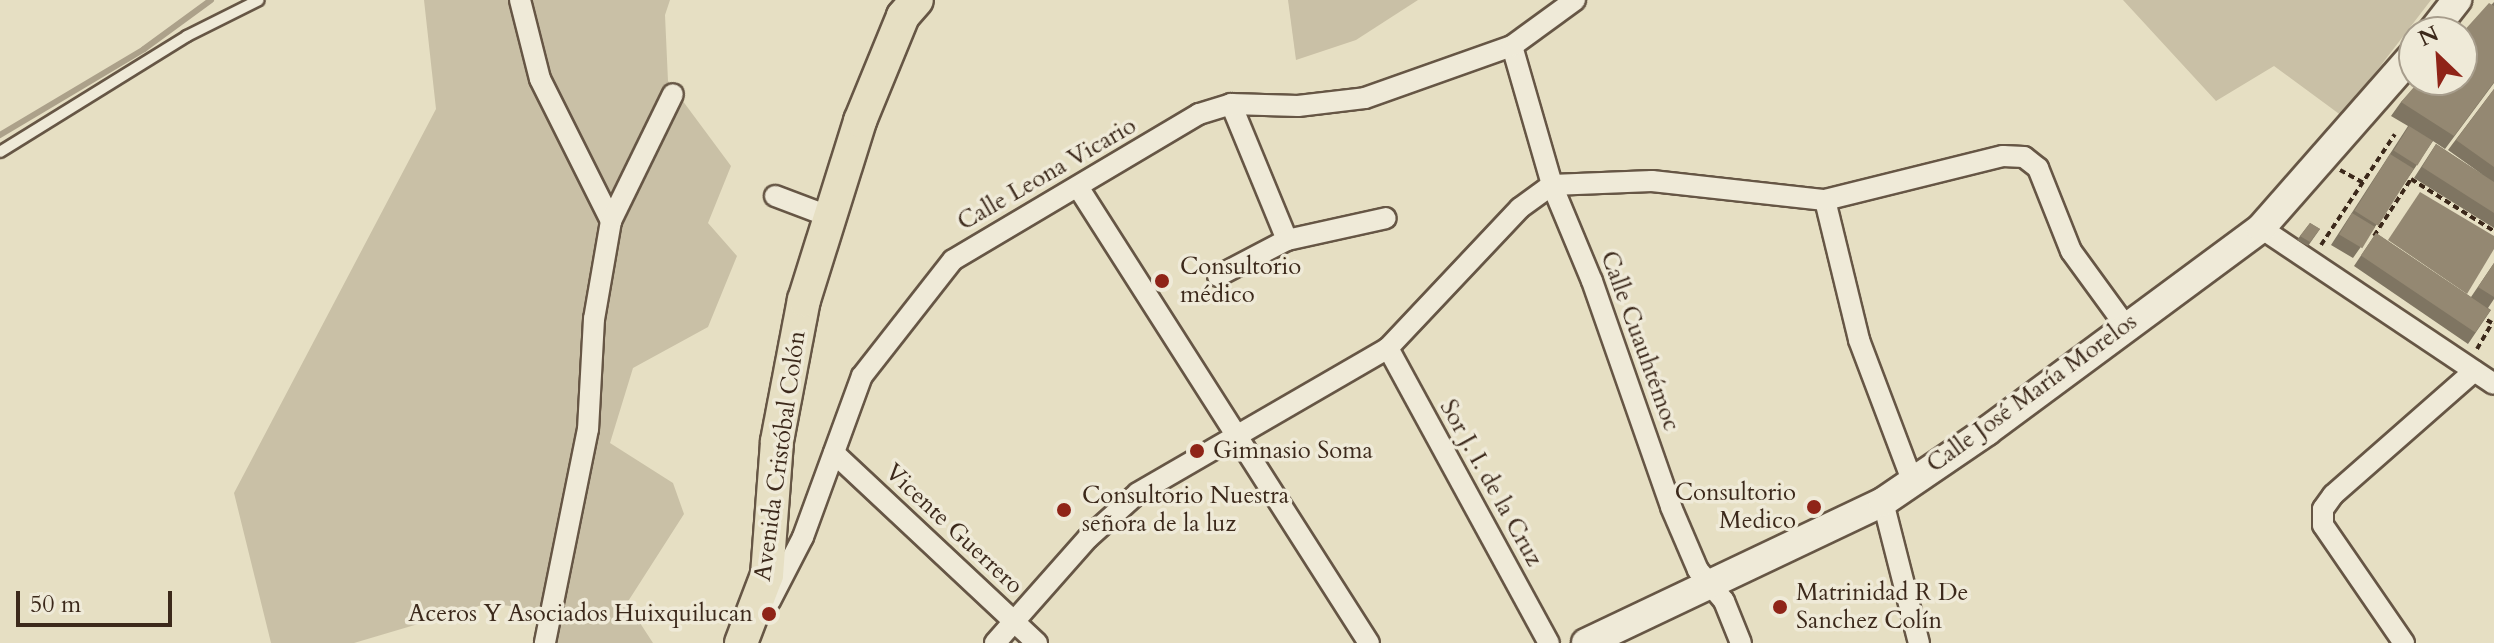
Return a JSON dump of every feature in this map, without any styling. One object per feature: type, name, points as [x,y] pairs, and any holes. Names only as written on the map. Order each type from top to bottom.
[{"type":"main road","name":"Avenida Cristóbal Colón","points":[[741,643],[767,575],[786,385],[828,216],[887,52],[917,0]]},
{"type":"main road","points":[[2444,16],[2457,0]]},
{"type":"main road","name":"Calle José María Morelos","points":[[1586,643],[1883,502],[1987,431],[2125,325],[2261,228],[2398,72]]},
{"type":"street","points":[[520,0],[540,79],[611,221]]},
{"type":"street","name":"Calle Leona Vicario","points":[[748,643],[803,537],[862,376],[953,260],[1199,114],[1231,104],[1298,106],[1365,98],[1512,46],[1570,5],[1591,0]]},
{"type":"street","name":"Calle Cuauhtémoc","points":[[1512,46],[1552,185],[1592,281],[1671,507],[1698,570],[1724,601],[1741,643]]},
{"type":"street","points":[[545,643],[588,429],[594,319],[611,221],[673,94]]},
{"type":"street","points":[[1231,104],[1287,240]]},
{"type":"street","points":[[995,643],[1013,620],[1138,493],[1388,348],[1520,208],[1552,185],[1652,181],[1825,200],[2003,156],[2024,157],[2038,168],[2071,251],[2125,325]]},
{"type":"street","points":[[1078,187],[1369,643]]},
{"type":"street","points":[[775,196],[828,216]]},
{"type":"street","points":[[1825,200],[1859,340],[1912,480]]},
{"type":"street","points":[[1218,276],[1287,240],[1386,218]]},
{"type":"street","points":[[2261,228],[2494,384]]},
{"type":"street","name":"Sor J. I. de la Cruz","points":[[1388,348],[1549,643]]},
{"type":"street","points":[[2404,643],[2323,525],[2323,509],[2333,495],[2474,371]]},
{"type":"street","name":"Vicente Guerrero","points":[[834,453],[1037,643]]},
{"type":"street","points":[[1883,502],[1919,643]]},
{"type":"lane","points":[[0,152],[187,36],[259,0]]},
{"type":"path","points":[[2321,245],[2395,134]]},
{"type":"path","points":[[2379,159],[2390,166]]},
{"type":"path","points":[[2337,169],[2363,183]]},
{"type":"path","points":[[2400,172],[2494,231]]},
{"type":"path","points":[[2362,232],[2374,241],[2411,179]]},
{"type":"path","points":[[2339,218],[2350,225]]},
{"type":"path","points":[[2485,319],[2494,306]]},
{"type":"path","points":[[2473,310],[2492,323],[2477,349]]},
{"type":"shaded area","points":[[424,0],[670,0],[665,15],[668,81],[731,166],[708,223],[737,256],[708,327],[633,368],[610,443],[673,483],[684,514],[627,603],[653,643],[556,643],[561,613],[489,603],[354,643],[271,643],[234,493],[436,109]]},
{"type":"shaded area","points":[[1288,0],[1418,0],[1356,40],[1296,60]]},
{"type":"shaded area","points":[[2123,0],[2431,0],[2419,16],[2398,16],[2398,43],[2342,116],[2274,66],[2216,101]]},
{"type":"building","points":[[2489,3],[2494,6],[2494,82],[2454,136],[2401,102],[2406,96],[2478,96],[2477,16]]},
{"type":"building","points":[[2494,89],[2494,167],[2456,140]]},
{"type":"building","points":[[2409,126],[2433,141],[2417,165],[2394,151]]},
{"type":"building","points":[[2436,144],[2494,182],[2494,213],[2422,167]]},
{"type":"building","points":[[2390,154],[2414,169],[2378,226],[2354,211]]},
{"type":"building","points":[[2420,192],[2494,236],[2494,249],[2467,294],[2388,240]]},
{"type":"building","points":[[2352,213],[2375,227],[2362,248],[2339,234]]},
{"type":"building","points":[[2310,223],[2320,229],[2310,242],[2300,236]]},
{"type":"building","points":[[2376,233],[2490,310],[2475,333],[2361,255]]},
{"type":"building","points":[[2494,263],[2494,297],[2478,287]]},
{"type":"waterway","points":[[0,135],[144,49],[211,0]]},
{"type":"place","name":"Consultorio médico","points":[[1162,281]]},
{"type":"place","name":"Gimnasio Soma","points":[[1197,451]]},
{"type":"place","name":"Consultorio Medico","points":[[1814,507]]},
{"type":"place","name":"Consultorio Nuestra señora de la luz","points":[[1064,510]]},
{"type":"place","name":"Matrinidad R De Sanchez Colín","points":[[1780,607]]},
{"type":"place","name":"Aceros Y Asociados Huixquilucan","points":[[769,614]]}]
